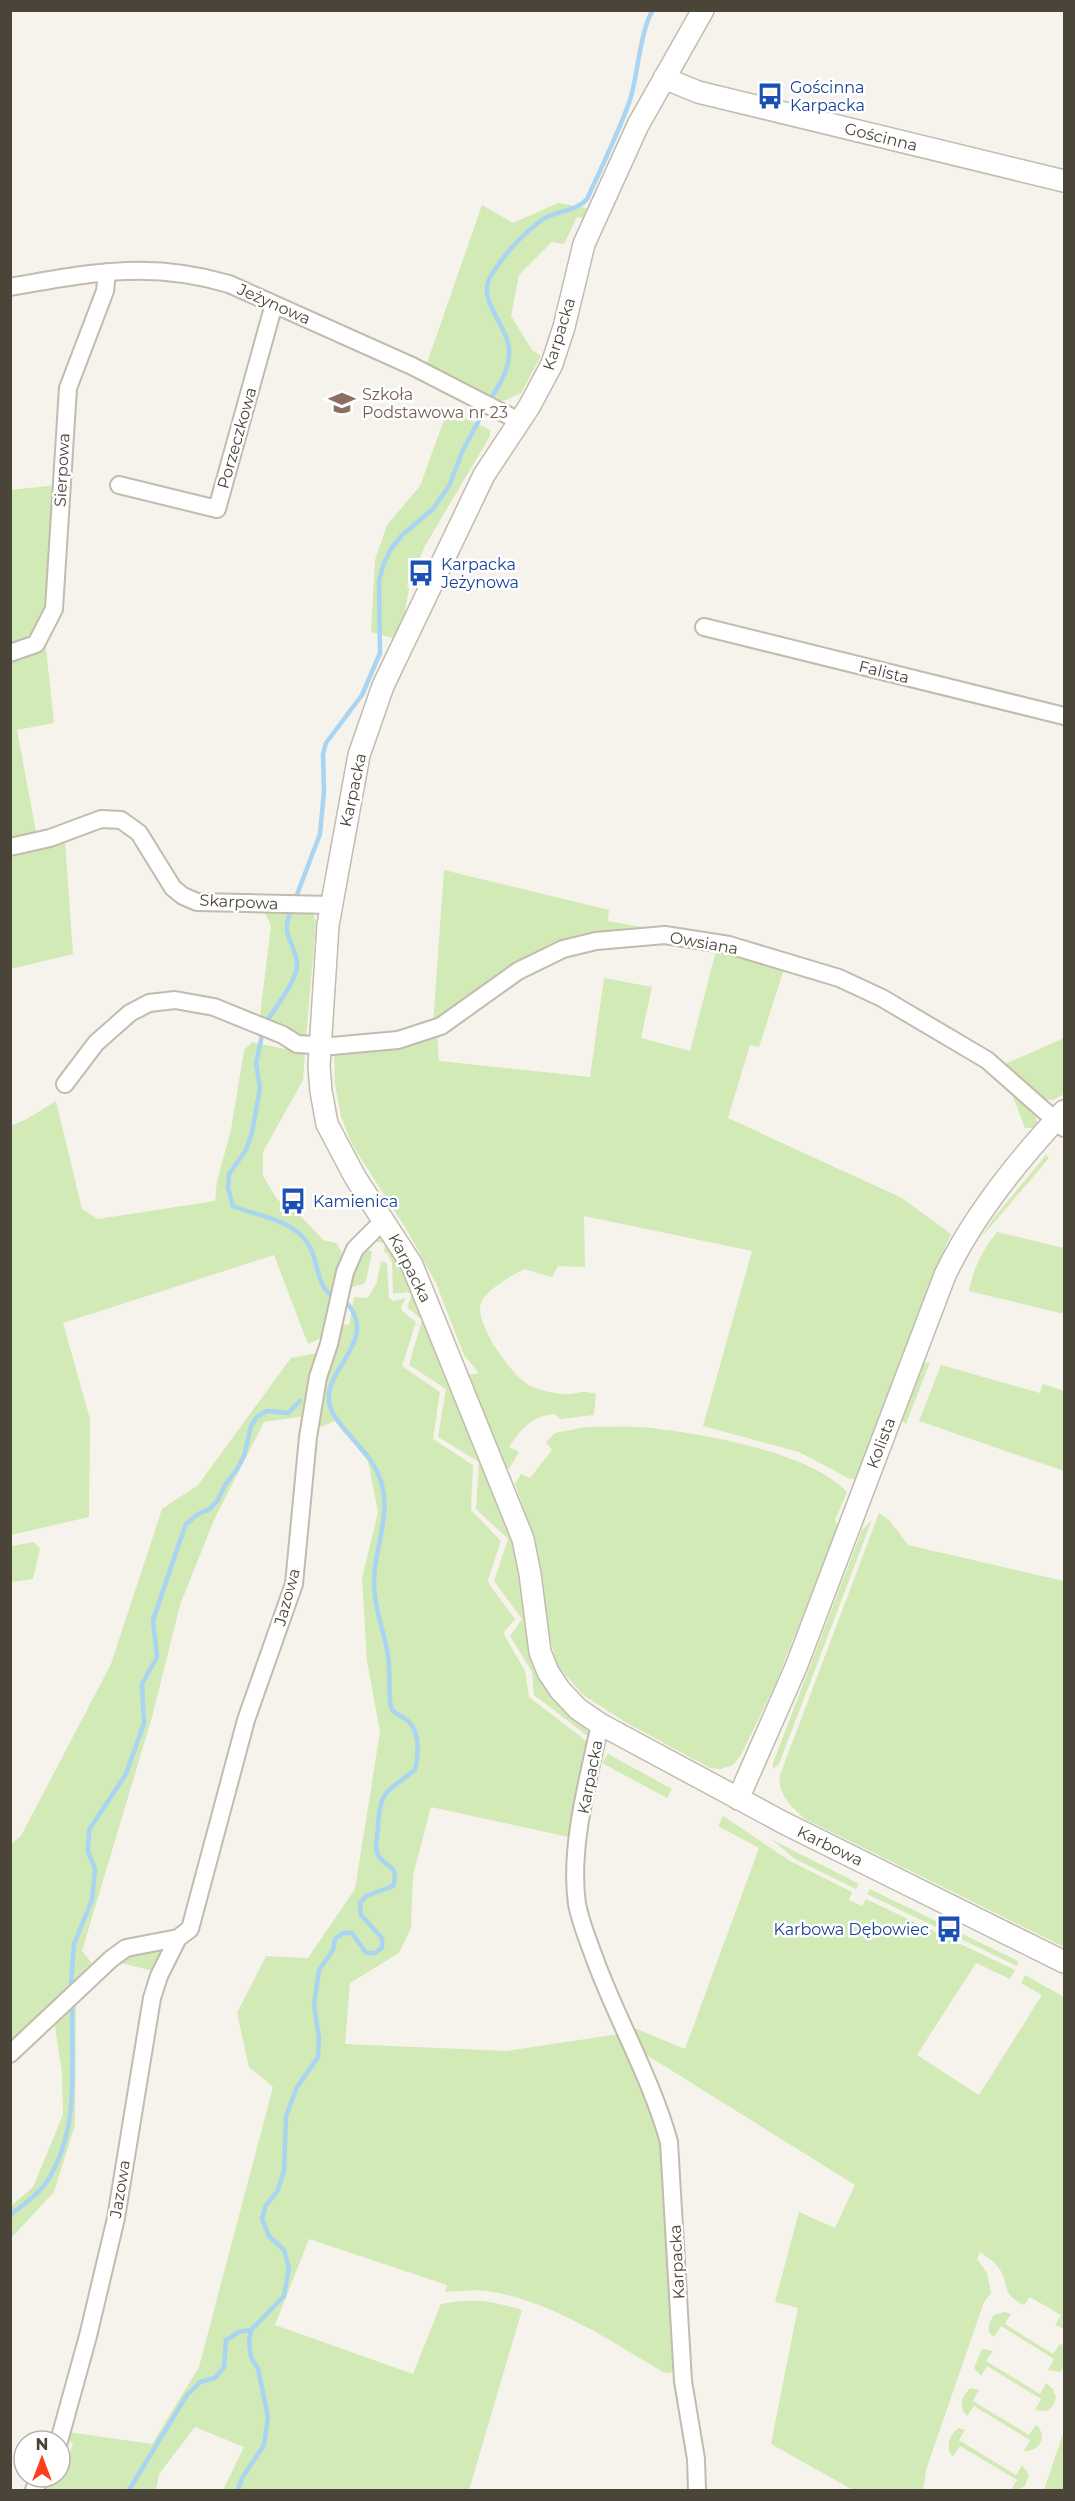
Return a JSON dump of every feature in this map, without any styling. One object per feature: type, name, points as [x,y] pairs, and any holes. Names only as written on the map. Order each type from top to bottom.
[{"type":"street","name":"Karpacka","points":[[697,2490],[696,2459],[683,2381],[669,2142],[660,2107],[606,1986],[582,1923],[578,1905],[577,1846],[600,1724],[578,1709],[560,1690],[548,1672],[540,1652],[523,1539],[412,1265],[355,1177],[327,1124],[321,1090],[320,1046],[331,905],[356,771],[374,708],[484,475],[552,364],[564,327],[587,236],[634,134],[703,10]]},
{"type":"street","name":"Gościnna","points":[[664,78],[698,92],[1065,181]]},
{"type":"street","name":"Jeżynowa","points":[[10,287],[142,269],[201,276],[229,284],[404,362],[519,421]]},
{"type":"street","name":"Sierpowa","points":[[10,653],[26,650],[36,644],[54,609],[68,388],[105,291],[107,272]]},
{"type":"street","name":"Porzeczkowa","points":[[119,485],[218,509],[274,304]]},
{"type":"street","name":"Falista","points":[[704,627],[1065,716]]},
{"type":"street","name":"Skarpowa","points":[[10,847],[50,838],[101,819],[122,820],[139,833],[163,875],[183,896],[197,902],[331,905]]},
{"type":"street","name":"Owsiana","points":[[65,1084],[96,1042],[130,1013],[149,1003],[176,1000],[214,1007],[283,1035],[297,1044],[320,1046],[398,1040],[432,1030],[456,1017],[518,971],[563,949],[596,941],[665,935],[697,938],[729,945],[839,978],[882,998],[987,1060],[1062,1120]]},
{"type":"street","name":"Kolista","points":[[738,1799],[800,1658],[945,1275],[969,1228],[1062,1120]]},
{"type":"street","name":"Jazowa","points":[[62,2429],[88,2336],[116,2218],[152,1998],[159,1976],[178,1938],[190,1929],[246,1720],[294,1584],[308,1437],[318,1377],[336,1316],[347,1265],[355,1249],[384,1220]]},
{"type":"street","name":"Karbowa","points":[[600,1724],[738,1799],[1065,1962]]},
{"type":"street","points":[[10,2054],[111,1959],[126,1948],[178,1938]]},
{"type":"green space","points":[[558,203],[587,208],[583,218],[577,217],[564,244],[552,242],[519,275],[511,316],[532,350],[541,356],[521,393],[499,401],[426,366],[482,205],[513,223]]},
{"type":"green space","points":[[448,409],[490,430],[490,436],[425,546],[407,586],[409,588],[404,617],[393,638],[371,632],[375,560],[387,525],[420,486]]},
{"type":"green space","points":[[58,485],[50,608],[40,632],[10,649],[10,490]]},
{"type":"green space","points":[[45,639],[54,723],[17,730],[36,832],[11,838],[10,657]]},
{"type":"green space","points":[[65,841],[73,954],[11,969],[11,857]]},
{"type":"green space","points":[[444,870],[609,910],[608,921],[652,929],[590,937],[433,1025]]},
{"type":"green space","points":[[264,910],[313,913],[316,922],[306,1039],[253,1020],[260,1016],[271,926]]},
{"type":"green space","points":[[717,947],[785,966],[759,1047],[750,1045],[728,1118],[902,1198],[951,1234],[927,1289],[857,1479],[850,1479],[799,1452],[703,1426],[752,1251],[584,1216],[585,1267],[558,1266],[552,1277],[524,1269],[494,1288],[481,1303],[480,1312],[489,1336],[515,1374],[524,1382],[532,1387],[556,1393],[596,1394],[594,1415],[560,1419],[555,1414],[547,1415],[528,1424],[509,1447],[519,1452],[509,1469],[505,1468],[468,1375],[479,1373],[464,1355],[436,1283],[408,1232],[353,1146],[341,1117],[335,1084],[334,1051],[437,1033],[439,1061],[590,1077],[604,978],[652,987],[641,1038],[690,1051]]},
{"type":"green space","points":[[1064,1038],[1064,1094],[1053,1100],[1045,1099],[1003,1065]]},
{"type":"green space","points":[[252,1042],[305,1053],[303,1080],[263,1152],[263,1176],[277,1199],[287,1208],[298,1213],[323,1240],[336,1243],[342,1252],[328,1324],[321,1338],[308,1344],[274,1255],[63,1323],[90,1419],[89,1517],[11,1535],[11,1126],[56,1101],[82,1209],[98,1219],[215,1201],[217,1181],[231,1130],[244,1050]]},
{"type":"green space","points":[[1012,1094],[1035,1113],[1037,1123],[1033,1128],[1025,1128]]},
{"type":"green space","points":[[1046,1155],[1049,1158],[980,1239],[993,1219]]},
{"type":"green space","points":[[997,1232],[1064,1248],[1064,1314],[969,1291],[979,1260]]},
{"type":"green space","points":[[385,1240],[405,1271],[513,1538],[519,1563],[528,1644],[537,1671],[586,1727],[589,1737],[534,1695],[532,1672],[510,1636],[522,1619],[494,1581],[508,1539],[476,1509],[479,1462],[438,1437],[446,1389],[409,1365],[422,1320],[407,1307],[412,1294],[407,1292],[393,1294],[392,1263],[387,1253],[384,1252],[385,1243],[371,1241]]},
{"type":"green space","points":[[365,1247],[372,1252],[366,1281],[364,1284],[349,1288],[351,1275]]},
{"type":"green space","points":[[381,1261],[387,1263],[389,1298],[393,1301],[406,1298],[401,1307],[402,1311],[416,1322],[402,1366],[440,1392],[433,1439],[473,1465],[471,1510],[501,1541],[488,1580],[515,1619],[504,1632],[525,1671],[529,1697],[589,1743],[573,1838],[431,1807],[413,1875],[411,1928],[399,1953],[350,1983],[345,2044],[507,2051],[619,2034],[665,2145],[677,2367],[670,2373],[663,2372],[578,2323],[534,2303],[487,2291],[445,2292],[447,2285],[309,2239],[275,2325],[413,2374],[441,2304],[482,2301],[522,2310],[469,2490],[223,2490],[244,2447],[195,2427],[159,2474],[156,2490],[38,2490],[72,2489],[72,2433],[152,2444],[199,2367],[273,2087],[249,2067],[237,2013],[266,1956],[308,1958],[355,1889],[380,1732],[367,1661],[362,1578],[378,1512],[368,1461],[335,1421],[314,1430],[324,1381],[341,1324],[349,1325],[354,1297],[368,1298],[377,1282]]},
{"type":"green space","points":[[317,1353],[319,1358],[306,1416],[264,1422],[214,1520],[180,1605],[152,1717],[82,1951],[95,1967],[11,2047],[11,1844],[21,1836],[111,1664],[162,1509],[198,1485],[291,1358]]},
{"type":"green space","points":[[930,1362],[906,1424],[900,1418],[922,1364]]},
{"type":"green space","points":[[941,1365],[1040,1393],[1043,1384],[1064,1391],[1064,1471],[919,1421]]},
{"type":"green space","points":[[586,1427],[661,1429],[749,1446],[779,1454],[806,1465],[847,1492],[835,1520],[838,1526],[775,1685],[741,1755],[733,1765],[721,1769],[710,1768],[627,1723],[583,1695],[557,1665],[547,1627],[543,1581],[535,1540],[515,1484],[521,1474],[530,1478],[552,1450],[546,1442],[555,1433]]},
{"type":"green space","points":[[879,1513],[890,1521],[908,1545],[1064,1581],[1064,1947],[805,1819],[783,1795],[780,1775]]},
{"type":"green space","points":[[872,1520],[779,1764],[773,1769],[773,1763],[862,1530]]},
{"type":"green space","points":[[34,1542],[40,1549],[33,1579],[11,1582],[11,1546]]},
{"type":"green space","points":[[608,1754],[672,1789],[667,1798],[602,1763]]},
{"type":"green space","points":[[723,1816],[790,1861],[852,1892],[849,1900],[862,1906],[866,1899],[1015,1970],[1010,1979],[976,1963],[917,2055],[979,2095],[1042,1995],[1021,1983],[1025,1975],[1064,1997],[1064,2329],[1055,2325],[1061,2315],[1030,2297],[1024,2305],[1016,2301],[1008,2292],[998,2267],[980,2252],[977,2259],[987,2273],[991,2293],[984,2302],[926,2470],[923,2490],[853,2490],[771,2444],[798,2308],[775,2302],[799,2212],[835,2228],[855,2185],[642,2052],[627,2025],[685,2049],[759,1848],[718,1826]]},
{"type":"green space","points":[[771,1839],[859,1884],[856,1889],[795,1859]]},
{"type":"green space","points":[[870,1889],[1018,1961],[1017,1966],[867,1894]]},
{"type":"green space","points":[[168,1948],[157,1972],[113,1961],[128,1951]]},
{"type":"green space","points":[[76,1998],[75,2125],[54,2192],[11,2238],[11,2206],[33,2187],[63,2115],[62,2074],[54,2020]]},
{"type":"green space","points":[[1005,2312],[1011,2314],[1005,2324],[1053,2354],[1060,2344],[1063,2345],[1064,2369],[1059,2372],[1048,2370],[1054,2359],[1001,2326],[994,2337],[990,2334],[989,2324],[994,2315]]},
{"type":"green space","points":[[984,2349],[993,2351],[986,2361],[1040,2394],[1046,2383],[1053,2389],[1056,2397],[1053,2406],[1047,2411],[1035,2410],[1041,2399],[987,2366],[981,2376],[974,2368]]},
{"type":"green space","points":[[971,2388],[979,2390],[973,2401],[1029,2435],[1036,2425],[1042,2434],[1038,2446],[1024,2451],[1030,2440],[974,2406],[967,2416],[964,2413],[962,2401]]},
{"type":"green space","points":[[959,2428],[965,2430],[959,2440],[1016,2475],[1022,2465],[1029,2475],[1025,2486],[1018,2490],[1011,2490],[1017,2480],[960,2446],[953,2456],[951,2455],[950,2440]]},
{"type":"green space","points":[[1064,2431],[1064,2490],[1044,2490]]},
{"type":"waterway","points":[[489,402],[500,384],[509,358],[509,351],[508,341],[489,302],[488,283],[508,252],[535,225],[587,199],[630,100],[645,29],[653,10]]},
{"type":"waterway","points":[[295,900],[320,834],[324,791],[323,754],[326,743],[362,695],[380,653],[379,581],[384,563],[402,535],[433,509],[449,486],[463,450],[485,409]]},
{"type":"waterway","points":[[266,1023],[296,973],[296,958],[287,933],[288,918],[292,908]]},
{"type":"waterway","points":[[263,1031],[256,1063],[260,1088],[252,1133],[246,1150],[229,1174],[228,1188],[233,1206],[283,1223],[300,1234],[311,1249],[320,1280],[328,1293],[335,1298]]},
{"type":"waterway","points":[[129,2490],[187,2395],[200,2382],[215,2378],[224,2367],[226,2340],[239,2332],[251,2330],[284,2296],[289,2268],[284,2250],[269,2236],[262,2219],[266,2205],[277,2192],[284,2171],[286,2116],[297,2087],[318,2057],[319,2038],[314,2005],[319,1970],[333,1950],[335,1939],[343,1933],[352,1933],[366,1953],[375,1953],[382,1948],[382,1938],[361,1915],[360,1903],[366,1896],[393,1886],[395,1873],[379,1857],[376,1850],[380,1806],[386,1793],[415,1770],[418,1752],[417,1739],[413,1727],[406,1719],[394,1712],[391,1706],[388,1655],[374,1593],[374,1572],[384,1509],[382,1485],[368,1456],[340,1424],[329,1402],[330,1389],[355,1340],[357,1327],[352,1310],[343,1301]]},
{"type":"waterway","points":[[71,1983],[74,1944],[92,1900],[95,1869],[88,1852],[89,1830],[126,1774],[144,1723],[142,1684],[157,1657],[153,1620],[186,1524],[198,1514],[210,1509],[218,1500],[244,1456],[251,1426],[257,1417],[267,1411],[288,1413],[300,1401]]},
{"type":"waterway","points":[[10,2215],[48,2180],[66,2138],[72,2094],[72,2003]]},
{"type":"waterway","points":[[238,2490],[242,2478],[264,2445],[268,2417],[258,2369],[251,2357],[249,2341],[251,2330]]},
{"type":"place","name":"Gościnna Karpacka","points":[[770,96]]},
{"type":"place","name":"Szkoła Podstawowa nr 23","points":[[342,403]]},
{"type":"place","name":"Karpacka Jeżynowa","points":[[421,573]]},
{"type":"place","name":"Kamienica","points":[[293,1201]]},
{"type":"place","name":"Karbowa Dębowiec","points":[[949,1929]]}]
